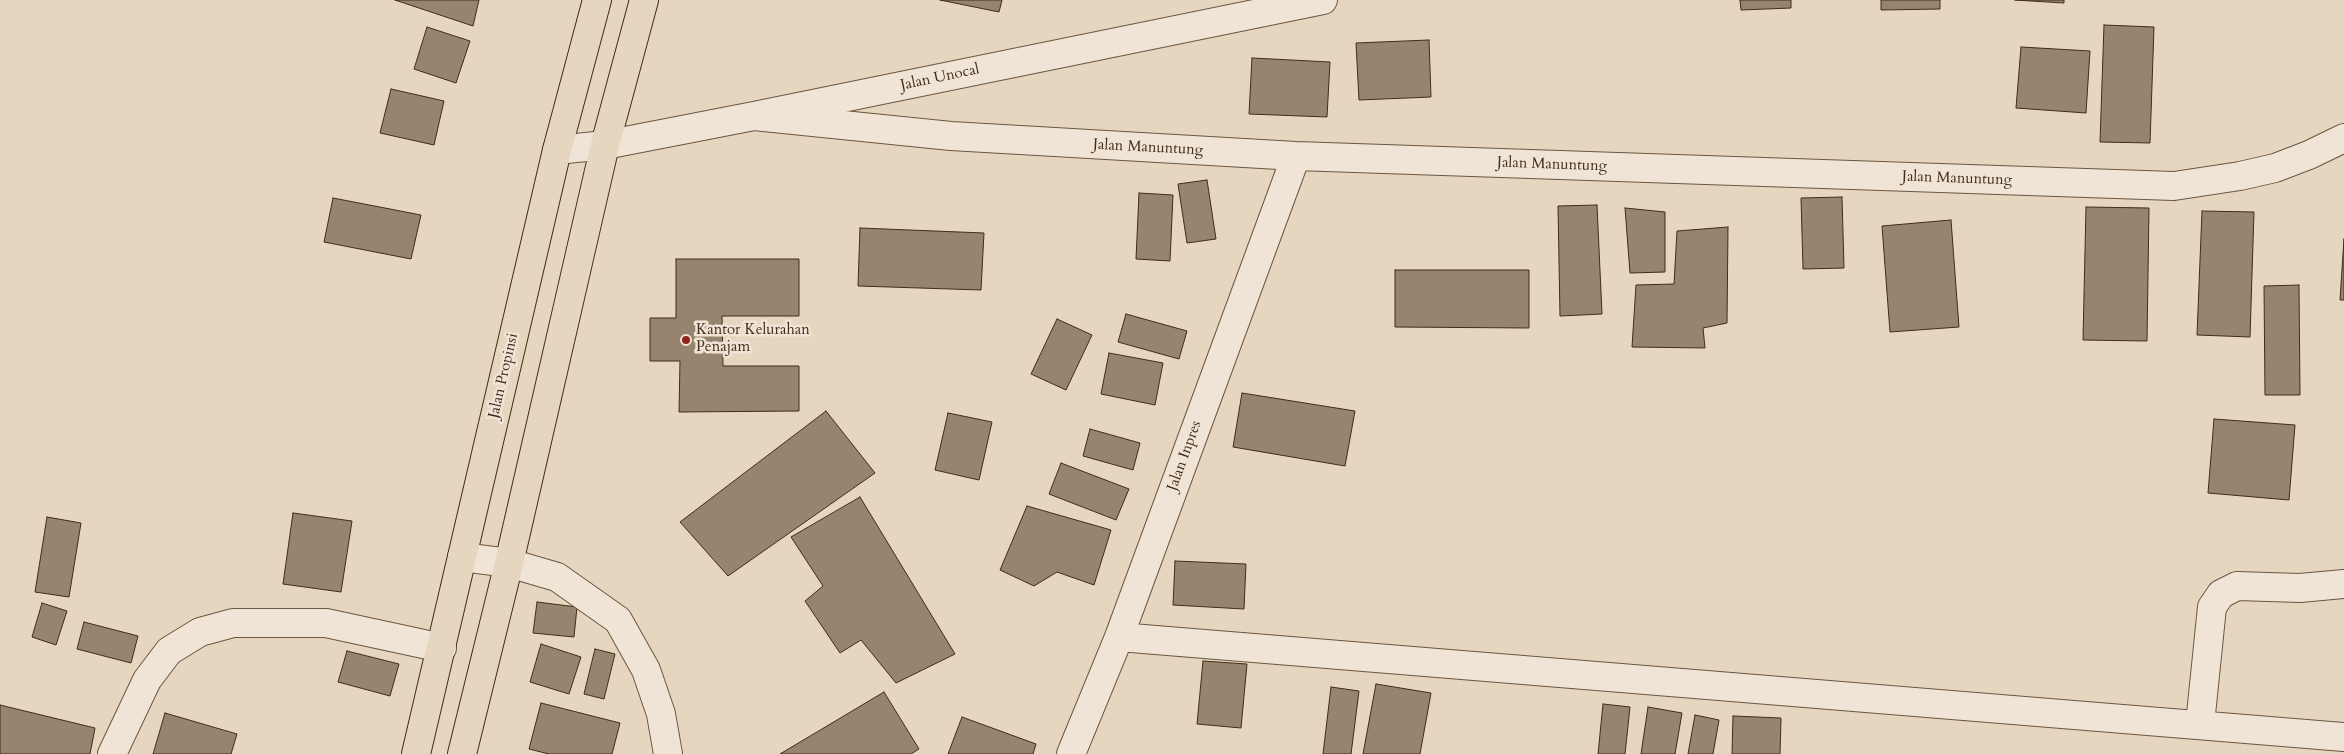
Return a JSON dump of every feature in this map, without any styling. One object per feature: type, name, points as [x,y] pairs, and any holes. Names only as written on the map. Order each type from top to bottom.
[{"type":"highway","name":"Jalan Propinsi","points":[[416,754],[557,150],[597,0]]},
{"type":"highway","points":[[462,754],[509,563],[605,144],[644,0]]},
{"type":"street","name":"Jalan Unocal","points":[[557,150],[605,144],[754,116],[1322,0]]},
{"type":"street","name":"Jalan Manuntung","points":[[754,116],[951,136],[1296,156],[2174,186],[2240,176],[2275,168],[2309,156],[2344,138]]},
{"type":"street","name":"Jalan Inpres","points":[[1071,754],[1118,636],[1296,156]]},
{"type":"street","points":[[462,557],[509,563],[557,576],[618,620],[646,670],[661,714],[668,754]]},
{"type":"street","points":[[2200,724],[2212,606],[2221,594],[2237,586],[2300,588],[2344,584]]},
{"type":"street","points":[[112,754],[147,680],[169,652],[200,632],[233,622],[326,623],[442,648]]},
{"type":"street","points":[[1118,636],[2344,737]]},
{"type":"building","points":[[395,0],[479,0],[473,26]]},
{"type":"building","points":[[940,0],[1002,0],[999,12]]},
{"type":"building","points":[[1740,0],[1791,0],[1791,8],[1741,10]]},
{"type":"building","points":[[1881,0],[1940,0],[1940,9],[1881,10]]},
{"type":"building","points":[[2015,0],[2064,0],[2064,3]]},
{"type":"building","points":[[2104,25],[2154,27],[2150,143],[2100,142]]},
{"type":"building","points":[[427,27],[470,41],[456,83],[414,69]]},
{"type":"building","points":[[1429,40],[1431,97],[1359,100],[1356,43]]},
{"type":"building","points":[[2021,47],[2090,51],[2086,113],[2016,108]]},
{"type":"building","points":[[1252,58],[1330,62],[1327,117],[1249,114]]},
{"type":"building","points":[[391,89],[444,101],[434,145],[380,133]]},
{"type":"building","points":[[1207,180],[1216,239],[1187,243],[1178,184]]},
{"type":"building","points":[[1139,193],[1173,195],[1170,261],[1136,259]]},
{"type":"building","points":[[1842,197],[1844,268],[1803,269],[1801,198]]},
{"type":"building","points":[[333,198],[421,215],[411,259],[324,242]]},
{"type":"building","points":[[1597,205],[1602,314],[1560,316],[1558,206]]},
{"type":"building","points":[[2086,207],[2149,208],[2147,341],[2083,340]]},
{"type":"building","points":[[1625,208],[1665,212],[1665,272],[1630,273]]},
{"type":"building","points":[[2202,211],[2254,212],[2250,337],[2197,335]]},
{"type":"building","points":[[1951,220],[1959,327],[1890,332],[1882,226]]},
{"type":"building","points":[[1728,227],[1727,323],[1703,328],[1705,348],[1632,347],[1636,285],[1674,284],[1677,231]]},
{"type":"building","points":[[860,228],[984,233],[981,290],[858,286]]},
{"type":"building","points":[[2344,239],[2344,300],[2340,300]]},
{"type":"building","name":"Kantor Kelurahan Penajam","points":[[676,259],[799,259],[799,316],[722,316],[723,366],[799,366],[799,411],[679,412],[680,361],[650,361],[650,318],[676,318]]},
{"type":"building","points":[[1395,270],[1529,270],[1529,328],[1395,327]]},
{"type":"building","points":[[2299,285],[2300,395],[2265,395],[2264,286]]},
{"type":"building","points":[[1126,314],[1187,331],[1179,359],[1118,342]]},
{"type":"building","points":[[1057,319],[1092,335],[1066,390],[1031,374]]},
{"type":"building","points":[[1109,353],[1163,363],[1155,405],[1101,394]]},
{"type":"building","points":[[1242,393],[1355,411],[1345,466],[1233,447]]},
{"type":"building","points":[[826,411],[875,473],[728,576],[680,522]]},
{"type":"building","points":[[948,413],[992,422],[979,480],[935,470]]},
{"type":"building","points":[[2214,419],[2295,425],[2289,500],[2208,493]]},
{"type":"building","points":[[1090,429],[1140,443],[1133,470],[1083,456]]},
{"type":"building","points":[[1061,463],[1129,489],[1116,520],[1049,494]]},
{"type":"building","points":[[860,497],[955,654],[896,683],[861,640],[840,653],[805,601],[823,586],[791,537]]},
{"type":"building","points":[[1027,506],[1111,530],[1094,585],[1057,572],[1034,586],[1000,570]]},
{"type":"building","points":[[293,513],[352,521],[341,592],[283,584]]},
{"type":"building","points":[[47,517],[81,523],[69,597],[35,592]]},
{"type":"building","points":[[1175,561],[1246,564],[1244,609],[1173,605]]},
{"type":"building","points":[[537,602],[577,607],[574,637],[533,633]]},
{"type":"building","points":[[42,603],[67,611],[56,645],[32,637]]},
{"type":"building","points":[[84,622],[138,636],[131,663],[77,649]]},
{"type":"building","points":[[541,644],[581,657],[569,694],[530,682]]},
{"type":"building","points":[[595,649],[615,654],[604,699],[584,694]]},
{"type":"building","points":[[347,651],[399,664],[390,696],[338,682]]},
{"type":"building","points":[[1203,661],[1247,664],[1241,728],[1197,724]]},
{"type":"building","points":[[1376,684],[1431,693],[1420,754],[1363,754]]},
{"type":"building","points":[[1331,687],[1359,691],[1351,754],[1323,754]]},
{"type":"building","points":[[884,692],[919,749],[911,754],[780,754]]},
{"type":"building","points":[[541,703],[620,723],[612,754],[549,754],[529,749]]},
{"type":"building","points":[[1603,704],[1630,707],[1625,754],[1598,754]]},
{"type":"building","points":[[0,705],[95,728],[90,754],[0,754]]},
{"type":"building","points":[[1648,707],[1682,713],[1675,754],[1641,754]]},
{"type":"building","points":[[165,713],[237,734],[231,754],[153,754]]},
{"type":"building","points":[[1695,715],[1719,720],[1713,754],[1688,754]]},
{"type":"building","points":[[1733,716],[1781,718],[1780,754],[1732,754]]},
{"type":"building","points":[[962,717],[1036,744],[1033,754],[948,754]]},
{"type":"place","name":"Kantor Kelurahan Penajam","points":[[686,340]]}]
